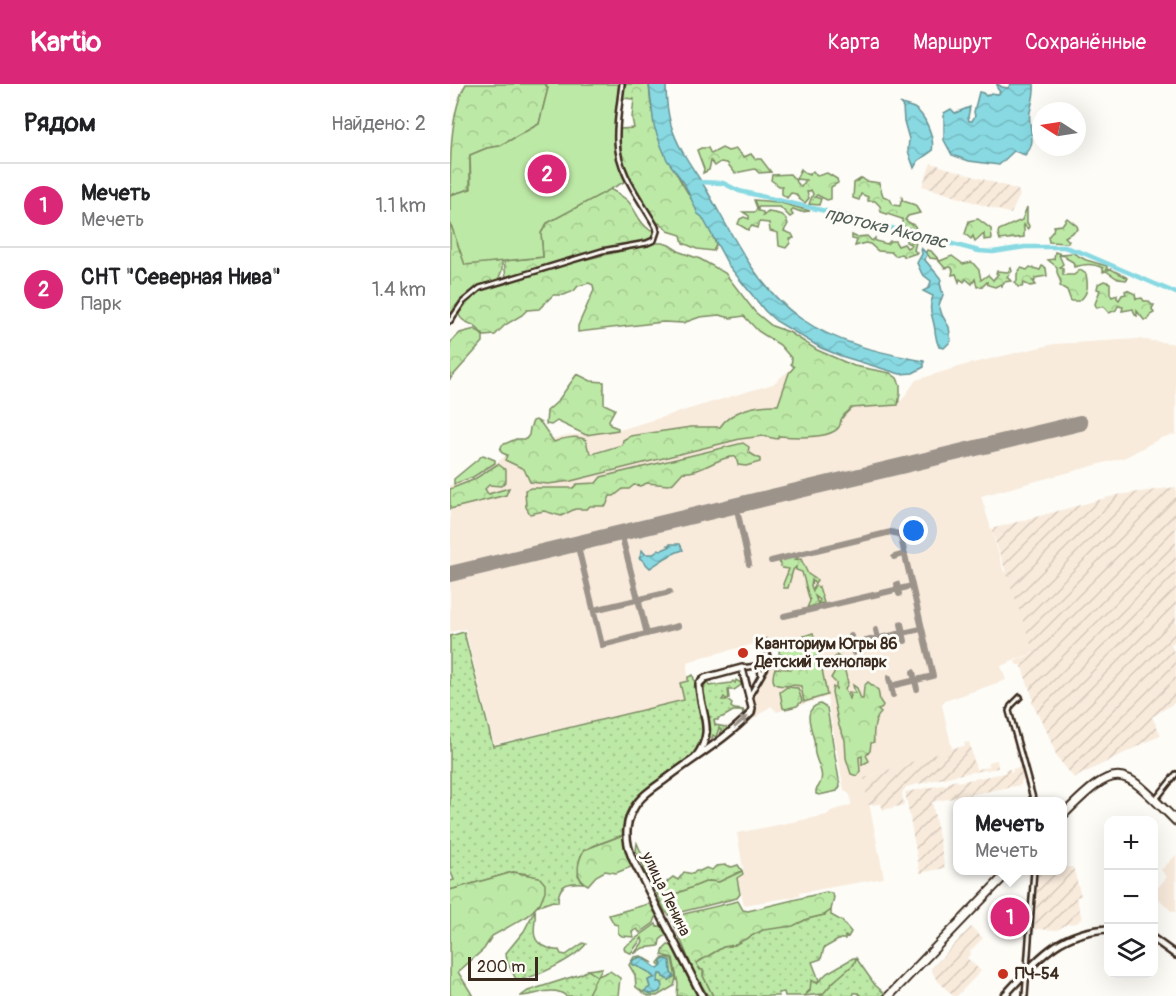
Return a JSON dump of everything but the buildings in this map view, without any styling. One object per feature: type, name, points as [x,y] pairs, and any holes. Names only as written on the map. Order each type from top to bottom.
[{"type":"main road","points":[[1067,811],[1096,784],[1115,777],[1124,777],[1134,780],[1176,821]]},
{"type":"main road","points":[[889,996],[1005,875]]},
{"type":"street","points":[[450,321],[470,295],[485,286],[602,251],[654,240],[656,227],[628,179],[618,154],[617,124],[622,84]]},
{"type":"street","points":[[749,697],[769,662],[765,642]]},
{"type":"street","points":[[708,744],[699,684],[705,678],[769,662]]},
{"type":"street","points":[[756,666],[761,670],[761,677]]},
{"type":"street","points":[[742,668],[749,697]]},
{"type":"street","name":"улица Ленина","points":[[702,996],[633,860],[627,833],[630,816],[639,801],[695,758],[708,744],[749,715],[752,710],[749,697]]},
{"type":"street","points":[[1020,697],[1011,706],[1010,711],[1033,797]]},
{"type":"street","points":[[1155,800],[1176,774]]},
{"type":"street","points":[[1025,996],[1034,875]]},
{"type":"street","points":[[1004,996],[1063,939],[1081,933],[1104,930]]},
{"type":"street","points":[[1158,942],[1176,955]]},
{"type":"shaded area","points":[[931,163],[1018,190],[1020,195],[1011,214],[922,186]]},
{"type":"shaded area","points":[[1138,339],[1176,344],[1176,434],[1161,438],[1126,457],[981,496],[1004,572],[1007,571],[1035,652],[1001,666],[1006,680],[945,701],[942,705],[952,749],[864,778],[884,878],[744,905],[738,878],[744,874],[737,833],[827,815],[831,811],[851,805],[850,795],[844,790],[827,697],[777,712],[771,706],[748,723],[746,720],[755,713],[752,697],[769,666],[786,660],[782,644],[772,647],[767,641],[698,658],[698,660],[687,663],[688,680],[680,683],[684,700],[494,744],[465,629],[450,632],[450,485],[474,479],[515,449],[563,436],[616,431],[773,384],[802,359],[856,402],[901,401],[916,380],[965,365],[1054,344]]},
{"type":"shaded area","points":[[1176,487],[1176,641],[1171,644],[1176,658],[1176,702],[1152,717],[1161,735],[1074,778],[1057,757],[1032,703],[1033,699],[1021,665],[1017,665],[1015,661],[1034,653],[991,529],[1117,495]]},
{"type":"shaded area","points":[[969,742],[976,769],[989,767],[988,762],[997,760],[998,768],[906,787],[902,793],[904,805],[883,810],[881,804],[868,805],[864,778],[965,746],[964,743]]},
{"type":"shaded area","points":[[1021,767],[1024,780],[1021,781],[1021,785],[932,802],[945,868],[920,873],[905,792],[948,784],[957,780],[958,782],[1005,773],[1005,770],[1010,769],[1010,772],[1013,772],[1012,769]]},
{"type":"shaded area","points":[[1176,855],[1175,912],[1158,898],[1158,887],[1167,877],[1161,870]]},
{"type":"shaded area","points":[[1067,867],[1073,867],[1081,896],[1076,897],[1082,918],[1077,923],[1067,924],[1057,930],[1035,929],[1038,875],[1067,875]]},
{"type":"shaded area","points":[[971,927],[983,938],[970,951],[967,958],[981,971],[957,996],[953,996],[936,979],[931,969]]},
{"type":"green space","points":[[466,84],[545,84],[548,88],[539,124],[500,146],[487,148],[470,155],[470,189],[450,195],[454,122]]},
{"type":"green space","points":[[545,84],[619,84],[615,133],[618,156],[626,181],[547,223],[541,233],[543,257],[465,265],[450,222],[450,195],[471,189],[470,155],[487,148],[500,146],[539,124],[548,88]]},
{"type":"green space","points":[[623,84],[649,84],[655,126],[679,179],[711,231],[716,245],[713,251],[697,249],[683,243],[681,235],[668,231],[656,222],[629,178],[622,156],[620,129],[634,128],[632,118],[634,99],[622,98]]},
{"type":"green space","points":[[708,148],[711,154],[722,148],[728,151],[736,149],[744,157],[751,154],[755,159],[761,159],[771,172],[759,173],[755,169],[735,173],[727,163],[721,162],[715,166],[711,161],[709,170],[703,173],[704,169],[697,150]]},
{"type":"green space","points":[[801,169],[809,175],[813,171],[817,176],[827,173],[837,179],[838,183],[831,187],[831,199],[827,200],[817,195],[815,197],[821,199],[819,205],[809,204],[813,194],[811,190],[807,192],[809,198],[805,203],[796,194],[791,193],[787,198],[782,194],[782,186],[771,180],[772,175],[790,174],[801,187],[806,180],[796,179]]},
{"type":"green space","points":[[862,178],[879,183],[883,196],[890,199],[893,205],[900,206],[902,198],[903,201],[915,205],[920,213],[908,216],[905,220],[915,226],[916,230],[902,226],[902,219],[881,212],[880,206],[875,201],[868,201],[868,197],[861,194],[859,200],[853,198],[854,183]]},
{"type":"green space","points":[[610,189],[627,200],[646,227],[650,230],[655,228],[655,235],[651,240],[609,249],[506,278],[504,261],[543,257],[541,233],[547,223]]},
{"type":"green space","points":[[754,200],[777,202],[810,211],[801,212],[793,209],[791,212],[793,215],[790,217],[780,207],[758,207],[758,211],[763,212],[763,216],[768,212],[785,218],[788,224],[784,231],[792,234],[794,238],[790,239],[786,248],[779,246],[778,233],[770,231],[769,223],[759,222],[757,228],[752,226],[748,230],[738,224],[744,217],[749,219],[749,216],[743,212],[755,212],[757,208]]},
{"type":"green space","points":[[1027,207],[1029,226],[1028,229],[1024,225],[1024,237],[1000,240],[999,230],[1022,220]]},
{"type":"green space","points":[[1067,218],[1078,229],[1065,237],[1068,243],[1049,242],[1048,237],[1054,226],[1062,225]]},
{"type":"green space","points":[[978,219],[991,229],[992,239],[984,240],[984,234],[975,242],[973,236],[971,239],[965,234],[969,221]]},
{"type":"green space","points":[[450,222],[465,264],[502,261],[502,270],[498,280],[470,293],[450,318]]},
{"type":"green space","points":[[852,235],[867,236],[872,241],[875,238],[875,241],[887,244],[895,241],[898,246],[904,244],[907,248],[912,245],[906,242],[908,238],[910,242],[916,242],[914,250],[917,253],[905,257],[901,254],[895,256],[891,252],[878,251],[870,244],[855,246],[857,240],[852,239]]},
{"type":"green space","points":[[655,243],[669,245],[725,273],[755,312],[772,326],[789,332],[817,350],[854,366],[890,373],[897,378],[900,385],[898,405],[851,408],[841,419],[839,427],[828,434],[819,436],[779,436],[777,439],[763,436],[740,439],[571,481],[548,484],[530,482],[524,469],[505,460],[507,455],[500,450],[502,445],[516,439],[526,439],[533,421],[536,420],[541,423],[554,442],[562,439],[582,438],[586,440],[592,454],[622,445],[623,440],[630,436],[691,427],[720,427],[738,412],[778,405],[789,373],[794,367],[791,364],[792,359],[780,345],[758,331],[744,316],[731,318],[719,315],[700,317],[683,323],[663,322],[578,332],[578,326],[594,290],[593,285],[589,283],[578,286],[574,291],[564,295],[553,295],[539,309],[527,310],[495,335],[484,336],[474,326],[462,320],[458,313],[465,301],[481,288],[558,266]]},
{"type":"green space","points":[[927,250],[931,251],[940,261],[952,256],[963,264],[972,262],[979,270],[981,280],[988,275],[993,280],[998,274],[997,271],[1008,272],[1011,268],[1012,271],[1007,277],[1011,281],[995,287],[988,285],[987,282],[977,287],[975,279],[972,284],[966,279],[964,282],[960,279],[959,282],[956,274],[952,275],[951,267],[945,268],[937,259],[930,258]]},
{"type":"green space","points":[[1055,252],[1073,253],[1086,260],[1107,266],[1107,270],[1111,269],[1128,278],[1127,280],[1118,279],[1106,271],[1103,272],[1103,268],[1095,265],[1074,267],[1073,262],[1066,256],[1059,255],[1063,264],[1060,267],[1063,269],[1063,275],[1074,275],[1080,270],[1086,274],[1085,295],[1079,301],[1071,301],[1067,290],[1060,286],[1057,267],[1048,260],[1054,259]]},
{"type":"green space","points":[[1042,266],[1046,268],[1047,276],[1035,278],[1033,281],[1036,285],[1030,286],[1024,283],[1022,287],[1018,287],[1015,282],[1021,268],[1027,270],[1030,267],[1040,270]]},
{"type":"green space","points":[[1104,281],[1110,283],[1112,297],[1117,295],[1119,300],[1127,290],[1135,294],[1136,299],[1142,298],[1154,305],[1152,309],[1154,313],[1148,320],[1144,320],[1137,311],[1137,316],[1135,315],[1133,309],[1122,311],[1123,307],[1118,306],[1116,310],[1109,313],[1103,306],[1097,308],[1095,304],[1100,290],[1097,289],[1098,284]]},
{"type":"green space","points":[[475,329],[483,336],[483,342],[450,379],[450,343],[460,333]]},
{"type":"green space","points":[[577,374],[591,381],[604,382],[604,404],[615,409],[609,420],[610,425],[618,430],[586,435],[557,421],[551,425],[546,424],[547,411],[557,402]]},
{"type":"green space","points":[[743,443],[749,447],[748,452],[760,459],[760,462],[746,466],[738,465],[736,457],[730,457],[696,471],[683,472],[668,485],[647,483],[640,486],[634,485],[610,496],[606,506],[575,509],[561,516],[544,511],[530,514],[526,507],[525,490],[531,488],[573,488],[577,484],[596,483],[601,477]]},
{"type":"green space","points":[[483,455],[495,460],[495,463],[473,477],[454,484],[454,479]]},
{"type":"green space","points":[[498,464],[506,470],[506,481],[501,486],[489,485],[485,489],[488,494],[509,488],[506,495],[450,509],[450,489],[473,480]]},
{"type":"green space","points":[[800,554],[795,560],[801,559],[808,574],[817,580],[815,584],[812,580],[811,586],[813,591],[814,586],[819,587],[824,603],[807,608],[810,601],[802,572],[796,570],[796,567],[788,588],[784,588],[783,584],[789,569],[782,568],[778,559]]},
{"type":"green space","points":[[464,632],[493,746],[684,700],[680,683],[688,681],[688,677],[693,675],[704,728],[699,748],[688,759],[645,789],[633,801],[625,816],[623,835],[593,846],[581,855],[578,875],[583,883],[572,883],[562,888],[558,902],[553,901],[536,907],[540,903],[529,874],[513,872],[450,890],[450,881],[454,880],[450,870],[450,636]]},
{"type":"green space","points":[[813,633],[827,695],[804,702],[801,686],[776,685],[773,676],[775,668],[791,669],[793,667],[793,658],[779,654],[780,644]]},
{"type":"green space","points":[[837,655],[841,660],[848,683],[845,689],[849,699],[851,696],[849,692],[855,693],[853,685],[863,699],[864,686],[868,682],[878,690],[883,705],[878,710],[881,713],[875,722],[874,742],[871,743],[870,751],[866,755],[869,761],[862,765],[862,756],[859,757],[860,771],[857,776],[851,774],[846,758],[845,740],[839,726],[832,692],[833,687],[836,689],[836,683],[831,678],[834,673],[833,660]]},
{"type":"green space","points":[[710,679],[712,681],[708,684],[709,686],[733,681],[735,683],[736,680],[741,683],[734,690],[728,690],[729,698],[724,697],[722,700],[727,700],[732,704],[731,707],[743,710],[745,714],[742,711],[733,711],[714,720],[715,725],[727,729],[719,735],[721,730],[719,728],[716,737],[713,735],[712,739],[709,737],[707,721],[710,717],[707,717],[703,696],[704,687]]},
{"type":"green space","points":[[787,687],[798,688],[802,701],[797,706],[785,709],[780,692]]},
{"type":"green space","points":[[820,704],[827,708],[840,786],[837,791],[819,795],[816,794],[816,790],[822,776],[815,754],[809,714],[814,706]]},
{"type":"green space","points":[[623,835],[625,849],[633,866],[616,873],[605,871],[596,876],[588,885],[580,879],[578,870],[584,850]]},
{"type":"green space","points":[[637,843],[656,888],[671,896],[708,881],[719,882],[742,871],[743,874],[737,878],[740,894],[737,898],[669,915],[636,851]]},
{"type":"green space","points":[[738,865],[742,871],[719,882],[708,881],[671,896],[660,891],[673,877],[678,880],[684,872],[693,874],[706,868],[712,870],[716,866],[732,867]]},
{"type":"green space","points":[[513,872],[539,877],[545,884],[540,903],[528,916],[492,936],[484,949],[458,972],[473,996],[450,996],[450,890]]},
{"type":"green space","points":[[826,892],[831,893],[834,897],[831,910],[824,915],[807,919],[793,926],[763,930],[734,945],[723,947],[696,963],[700,970],[703,970],[703,976],[713,996],[708,996],[695,974],[671,917],[738,901],[743,910],[748,911]]},
{"type":"green space","points":[[648,904],[653,906],[657,914],[654,923],[640,933],[637,929],[632,932],[634,937],[622,936],[618,933],[618,925],[614,924],[609,915]]},
{"type":"green space","points":[[535,910],[534,931],[540,944],[552,950],[559,950],[561,954],[566,955],[583,943],[586,944],[573,956],[554,967],[533,976],[516,979],[507,962],[506,953],[524,931]]},
{"type":"green space","points":[[831,910],[831,915],[842,921],[851,932],[848,937],[845,936],[845,939],[840,939],[824,948],[821,959],[812,962],[819,980],[804,996],[785,996],[784,992],[778,993],[779,996],[713,996],[703,976],[704,972],[695,964],[723,947],[734,945],[763,929],[799,923],[824,915]]},
{"type":"green space","points":[[656,924],[657,927],[663,925],[665,930],[663,931],[667,934],[660,940],[659,946],[643,948],[634,954],[643,942],[642,938],[631,953],[625,951],[624,947]]},
{"type":"green space","points":[[668,945],[672,946],[697,996],[677,996],[678,984],[673,958],[662,955]]},
{"type":"green space","points":[[641,956],[653,963],[641,957],[633,960],[634,965],[654,977],[648,981],[650,987],[645,991],[652,994],[660,991],[662,983],[657,981],[659,974],[669,980],[674,977],[671,973],[670,961],[665,959],[661,961],[661,967],[658,963],[662,958],[672,958],[676,978],[674,986],[657,996],[648,996],[636,987],[635,975],[629,965],[634,957]]},
{"type":"green space","points":[[856,958],[875,985],[884,993],[883,996],[861,996],[854,993],[853,996],[820,996],[854,964]]},
{"type":"green space","points":[[856,958],[854,964],[823,994],[804,996],[810,991],[811,980],[817,983],[827,973]]},
{"type":"green space","points":[[602,968],[598,976],[610,971],[620,978],[618,996],[587,996],[597,976],[588,970]]},
{"type":"green space","points":[[588,970],[598,976],[587,996],[566,996],[550,991],[521,996],[528,991]]},
{"type":"water","points":[[649,84],[666,84],[671,125],[686,158],[746,259],[770,291],[784,305],[814,327],[875,350],[924,361],[924,367],[913,373],[900,374],[841,356],[821,348],[776,321],[765,311],[729,266],[702,217],[698,214],[684,183],[667,160],[654,126]]},
{"type":"water","points":[[997,84],[1008,88],[1011,84],[1034,84],[1029,118],[1032,139],[1029,150],[1025,155],[1014,151],[999,165],[969,161],[952,155],[944,140],[944,113],[951,109],[955,113],[970,107],[968,117],[969,121],[972,121],[979,92],[986,96],[991,93],[998,94],[1000,92]]},
{"type":"water","points":[[900,103],[918,111],[931,133],[932,151],[918,161],[914,168],[908,151],[909,139],[903,107]]},
{"type":"water","points":[[921,248],[927,254],[925,260],[941,279],[943,295],[939,305],[949,327],[951,341],[944,348],[939,347],[936,339],[931,310],[933,296],[923,291],[929,288],[931,281],[922,274],[917,263],[922,254]]},
{"type":"water","points":[[680,544],[683,550],[670,555],[650,568],[639,559],[642,550],[645,554],[654,554],[658,549],[662,550],[671,546],[668,545]]},
{"type":"water","points":[[641,957],[658,969],[662,966],[661,961],[670,960],[671,973],[674,976],[669,980],[659,974],[657,982],[661,982],[663,986],[659,992],[651,994],[644,991],[650,987],[648,980],[654,978],[647,971],[632,964],[633,960]]},
{"type":"waterway","name":"протока Акопас","points":[[697,182],[723,183],[739,191],[979,251],[993,252],[1025,247],[1064,247],[1176,293]]},
{"type":"taxiway","points":[[736,505],[749,564]]},
{"type":"taxiway","points":[[771,561],[891,532],[898,534],[901,538],[933,676],[891,686]]},
{"type":"taxiway","points":[[621,533],[647,634]]},
{"type":"taxiway","points":[[577,543],[602,645],[678,626]]},
{"type":"taxiway","points":[[894,557],[904,554]]},
{"type":"taxiway","points":[[897,584],[899,594]]},
{"type":"taxiway","points":[[784,616],[912,586]]},
{"type":"taxiway","points":[[594,610],[670,592]]},
{"type":"taxiway","points":[[901,624],[905,641]]},
{"type":"taxiway","points":[[852,644],[921,629]]},
{"type":"taxiway","points":[[876,630],[880,647]]},
{"type":"taxiway","points":[[851,636],[854,653]]},
{"type":"taxiway","points":[[913,672],[917,689]]},
{"type":"taxiway","points":[[889,678],[893,695]]},
{"type":"runway","points":[[450,574],[1080,423]]},
{"type":"place","name":"СНТ \"Северная Нива\"","points":[[547,174]]},
{"type":"place","name":"Кванториум Югры 86 Детский технопарк","points":[[743,653]]},
{"type":"place","name":"Мечеть","points":[[1010,917]]},
{"type":"place","name":"ПЧ-54","points":[[1003,974]]}]
